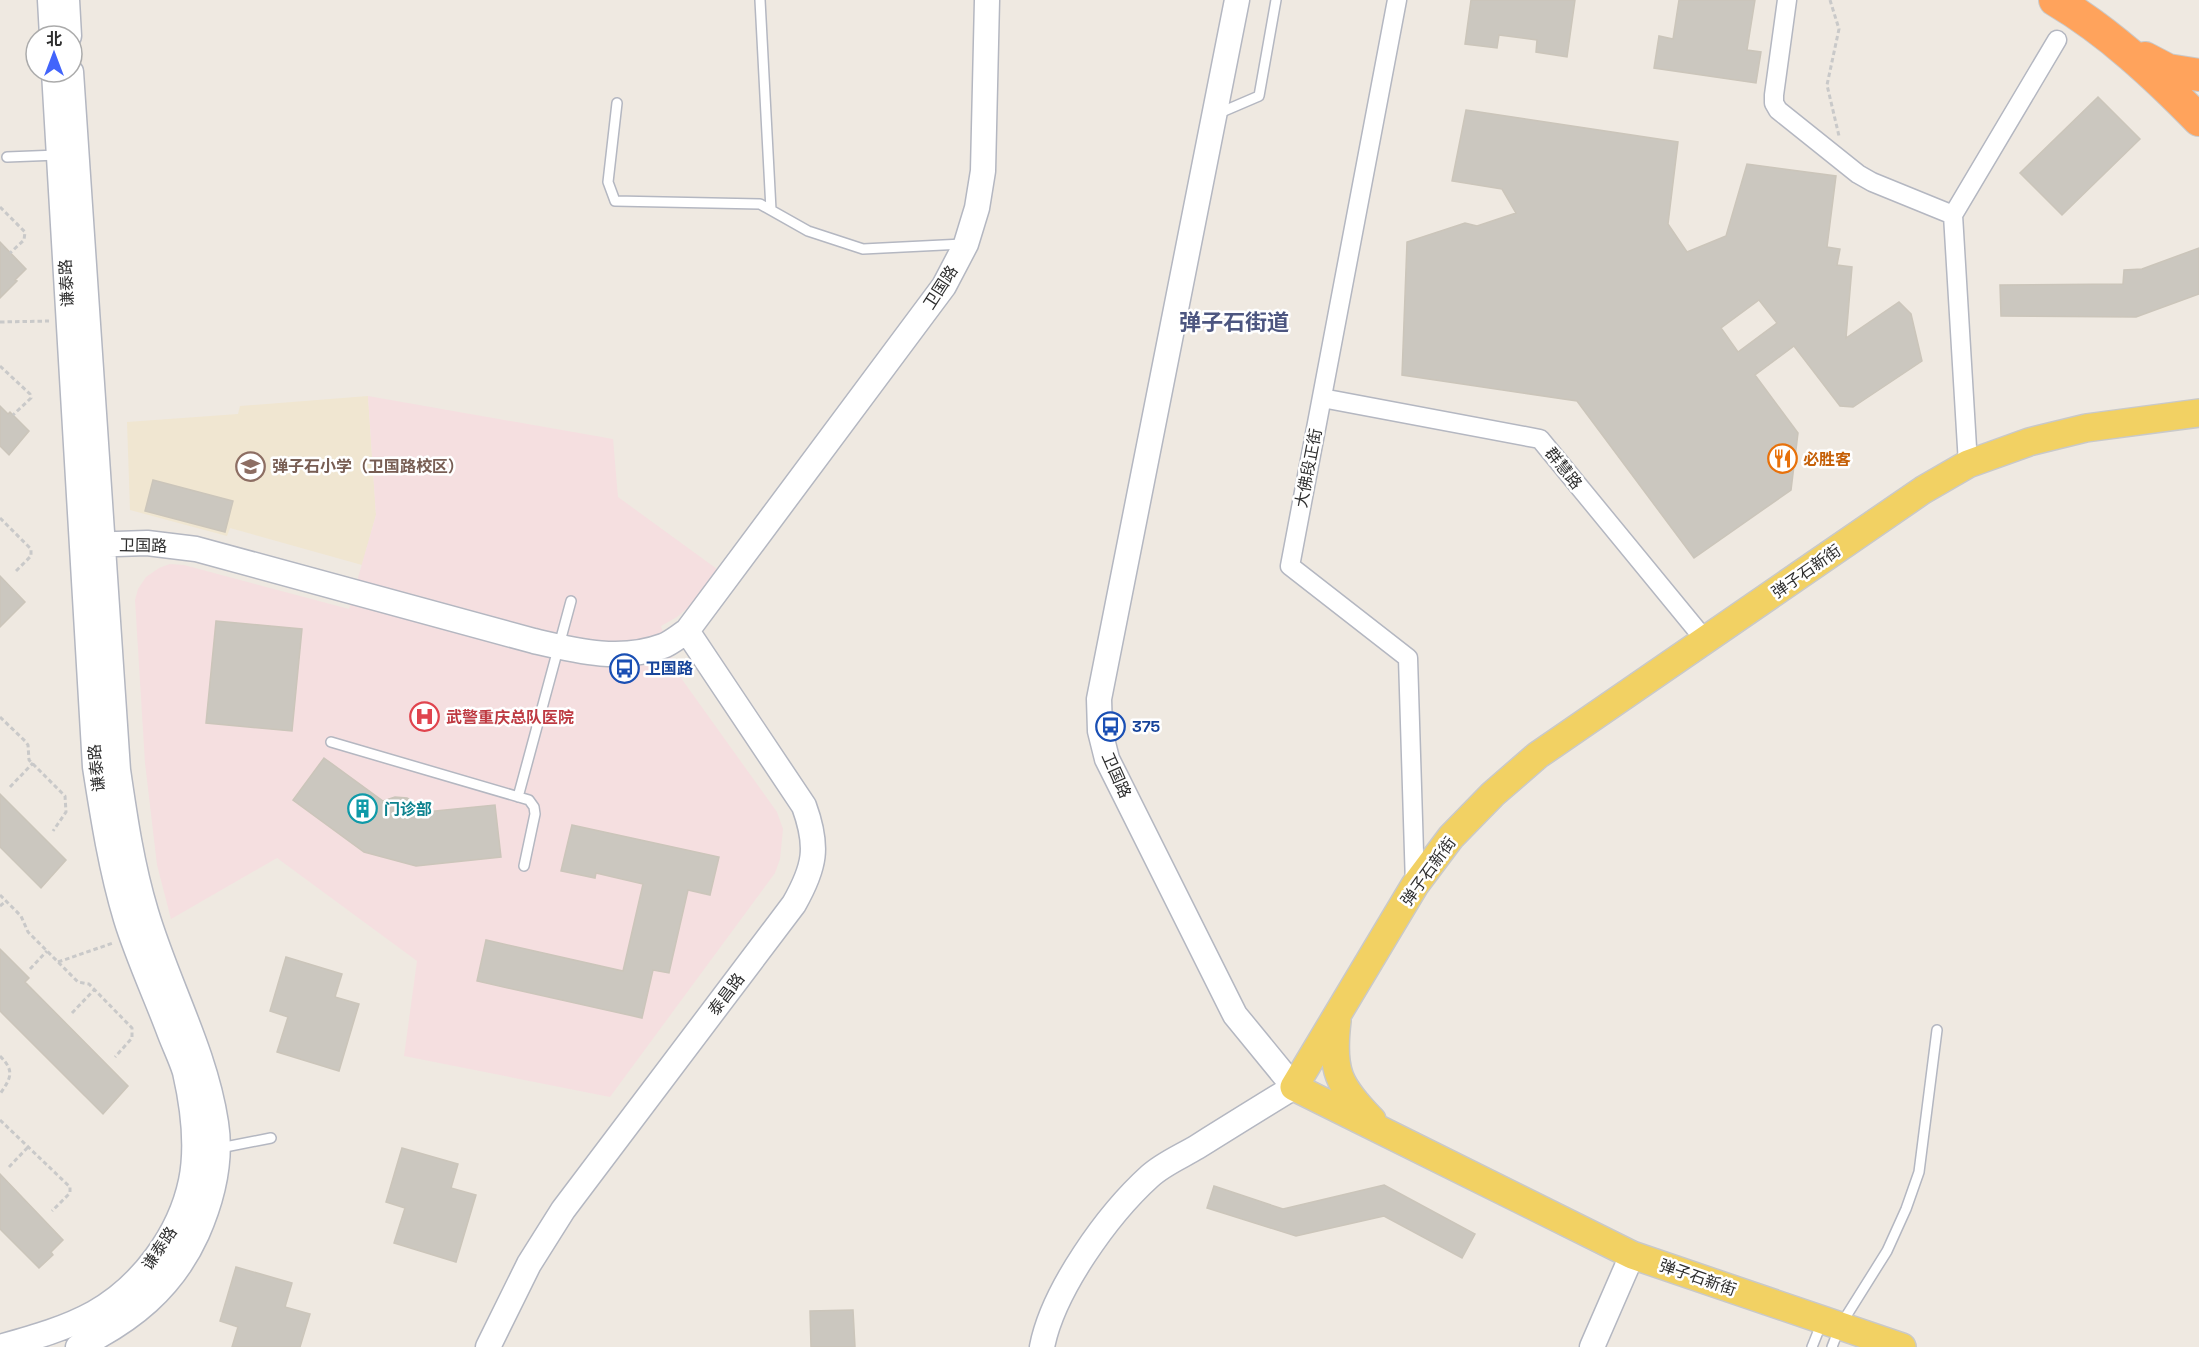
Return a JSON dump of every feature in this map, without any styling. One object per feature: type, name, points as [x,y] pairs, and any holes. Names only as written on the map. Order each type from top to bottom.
[{"type":"highway","points":[[2055,0],[2118,44],[2199,120]]},
{"type":"highway","points":[[2118,44],[2168,70],[2199,75]]},
{"type":"main road","name":"弹子石新街","points":[[1902,1347],[1832,1331],[1632,1255],[1294,1087],[1415,885],[1451,837],[1493,794],[1538,754],[1923,490],[1968,464],[2029,442],[2086,428],[2199,413]]},
{"type":"main road","points":[[1338,1014],[1334,1049],[1336,1070],[1343,1086],[1355,1102],[1383,1131]]},
{"type":"street","points":[[50,0],[51,24]]},
{"type":"street","points":[[67,0],[68,24]]},
{"type":"street","name":"卫国路","points":[[92,545],[147,543],[196,549],[581,652],[613,654],[641,652],[665,645],[687,631],[944,286],[966,244],[977,208],[983,171],[987,0]]},
{"type":"street","name":"卫国路","points":[[1237,0],[1099,699],[1100,731],[1107,759],[1235,1015],[1294,1087]]},
{"type":"street","name":"大佛段正街","points":[[1397,0],[1290,566],[1408,658],[1415,885]]},
{"type":"street","points":[[1787,0],[1774,104],[1778,110],[1872,182],[1953,215]]},
{"type":"street","points":[[1968,464],[1953,215],[2057,40]]},
{"type":"street","name":"谦泰路","points":[[56,84],[68,155]]},
{"type":"street","name":"谦泰路","points":[[71,84],[68,155],[92,545],[95,767],[106,840],[127,920],[184,1070],[190,1100],[214,1180],[206,1212],[190,1247],[165,1286],[132,1316],[103,1335],[78,1347]]},
{"type":"street","name":"群慧路","points":[[1322,398],[1540,439],[1705,640]]},
{"type":"street","name":"泰昌路","points":[[488,1347],[529,1264],[563,1210],[794,904],[811,866],[814,846],[811,826],[804,806],[687,631]]},
{"type":"street","points":[[1042,1347],[1064,1287],[1095,1240],[1125,1202],[1152,1174],[1294,1087]]},
{"type":"street","name":"谦泰路","points":[[0,1347],[58,1329],[94,1313],[122,1295],[149,1268],[171,1234],[185,1204],[191,1179],[206,1150]]},
{"type":"street","points":[[1593,1347],[1632,1255]]},
{"type":"lane","points":[[760,0],[771,210]]},
{"type":"lane","points":[[1214,115],[1259,96],[1276,0]]},
{"type":"lane","points":[[617,103],[608,182],[615,201],[760,204],[808,231],[863,249],[966,244]]},
{"type":"lane","points":[[7,157],[68,155]]},
{"type":"lane","points":[[518,797],[572,601]]},
{"type":"lane","points":[[331,742],[529,800],[536,814],[524,866]]},
{"type":"lane","points":[[1812,1347],[1832,1331],[1887,1251],[1906,1209],[1919,1172],[1937,1030]]},
{"type":"lane","points":[[206,1150],[271,1138]]},
{"type":"path","points":[[1830,0],[1839,29],[1827,85],[1846,164]]},
{"type":"path","points":[[0,207],[25,232],[24,240],[10,253]]},
{"type":"path","points":[[0,322],[51,320]]},
{"type":"path","points":[[0,366],[30,394],[31,398],[14,415]]},
{"type":"path","points":[[0,518],[31,549],[31,556],[14,573]]},
{"type":"path","points":[[0,717],[28,745],[29,760],[65,796],[66,812],[53,831]]},
{"type":"path","points":[[10,787],[33,763]]},
{"type":"path","points":[[0,895],[21,916],[28,932],[78,982],[89,984],[134,1031],[132,1038],[115,1057]]},
{"type":"path","points":[[0,906],[6,900]]},
{"type":"path","points":[[58,962],[104,946]]},
{"type":"path","points":[[30,969],[48,951]]},
{"type":"path","points":[[72,1013],[94,990]]},
{"type":"path","points":[[0,1056],[9,1066],[10,1071],[9,1079],[0,1094]]},
{"type":"path","points":[[0,1120],[70,1187],[70,1193],[52,1211]]},
{"type":"path","points":[[9,1167],[28,1147]]},
{"type":"shaded area","name":"弹子石小学（卫国路校区）","points":[[368,396],[376,515],[362,565],[230,528],[227,536],[130,510],[127,422],[238,414],[240,406]]},
{"type":"shaded area","name":"武警重庆总队医院","points":[[368,396],[613,439],[618,497],[717,569],[692,604],[677,617],[661,626],[676,671],[777,812],[783,829],[780,859],[775,873],[610,1097],[404,1056],[417,961],[277,858],[171,919],[157,865],[145,763],[135,600],[138,589],[146,577],[159,568],[170,564],[184,565],[349,609],[376,515]]},
{"type":"building","points":[[1471,0],[1575,0],[1567,57],[1536,52],[1537,40],[1499,35],[1497,48],[1465,44]]},
{"type":"building","points":[[1679,0],[1755,0],[1747,50],[1761,52],[1756,83],[1654,68],[1659,36],[1673,39]]},
{"type":"building","points":[[2098,97],[2140,139],[2062,215],[2020,173]]},
{"type":"building","points":[[1466,110],[1678,142],[1668,224],[1687,252],[1726,236],[1747,164],[1836,176],[1827,247],[1840,249],[1837,265],[1852,267],[1846,338],[1899,302],[1911,314],[1922,361],[1853,407],[1840,406],[1794,346],[1755,375],[1798,433],[1791,490],[1694,558],[1577,401],[1402,375],[1407,242],[1465,223],[1477,226],[1516,213],[1502,189],[1452,181]],"holes":[[[1759,300],[1777,323],[1738,352],[1721,328]]]},
{"type":"building","points":[[0,242],[26,269],[0,298]]},
{"type":"building","points":[[2199,248],[2199,294],[2136,317],[2001,316],[2000,285],[2123,284],[2124,270],[2142,269]]},
{"type":"building","points":[[0,406],[8,414],[10,412],[29,431],[9,455],[0,446]]},
{"type":"building","points":[[153,480],[233,501],[225,532],[145,511]]},
{"type":"building","points":[[0,576],[25,602],[0,627]]},
{"type":"building","points":[[216,621],[302,629],[292,731],[206,723]]},
{"type":"building","name":"门诊部","points":[[324,758],[383,801],[395,797],[407,798],[418,804],[425,812],[495,805],[501,857],[416,866],[364,852],[293,800]]},
{"type":"building","points":[[0,794],[66,860],[41,888],[0,847]]},
{"type":"building","points":[[572,825],[719,857],[710,895],[688,890],[669,973],[653,970],[642,1018],[477,981],[486,940],[623,971],[643,884],[596,873],[595,878],[561,871]]},
{"type":"building","points":[[0,949],[29,978],[25,982],[128,1086],[103,1114],[0,1011]]},
{"type":"building","points":[[286,957],[342,974],[335,997],[359,1004],[339,1071],[277,1052],[288,1017],[270,1011]]},
{"type":"building","points":[[402,1148],[458,1164],[451,1188],[476,1195],[456,1262],[394,1243],[405,1208],[386,1202]]},
{"type":"building","points":[[0,1174],[63,1240],[51,1252],[53,1255],[39,1268],[0,1229]]},
{"type":"building","points":[[1384,1185],[1475,1234],[1462,1258],[1384,1216],[1296,1236],[1207,1208],[1214,1186],[1283,1209]]},
{"type":"building","points":[[236,1267],[292,1283],[285,1307],[310,1314],[300,1347],[232,1347],[238,1327],[220,1321]]},
{"type":"building","points":[[853,1310],[855,1347],[811,1347],[810,1311]]},
{"type":"place","name":"必胜客","points":[[1782,459]]},
{"type":"place","name":"弹子石小学（卫国路校区）","points":[[251,466]]},
{"type":"place","name":"卫国路","points":[[624,668]]},
{"type":"place","name":"武警重庆总队医院","points":[[425,717]]},
{"type":"place","name":"375","points":[[1111,726]]},
{"type":"place","name":"门诊部","points":[[363,809]]},
{"type":"district","name":"弹子石街道","points":[[1234,322]]}]
